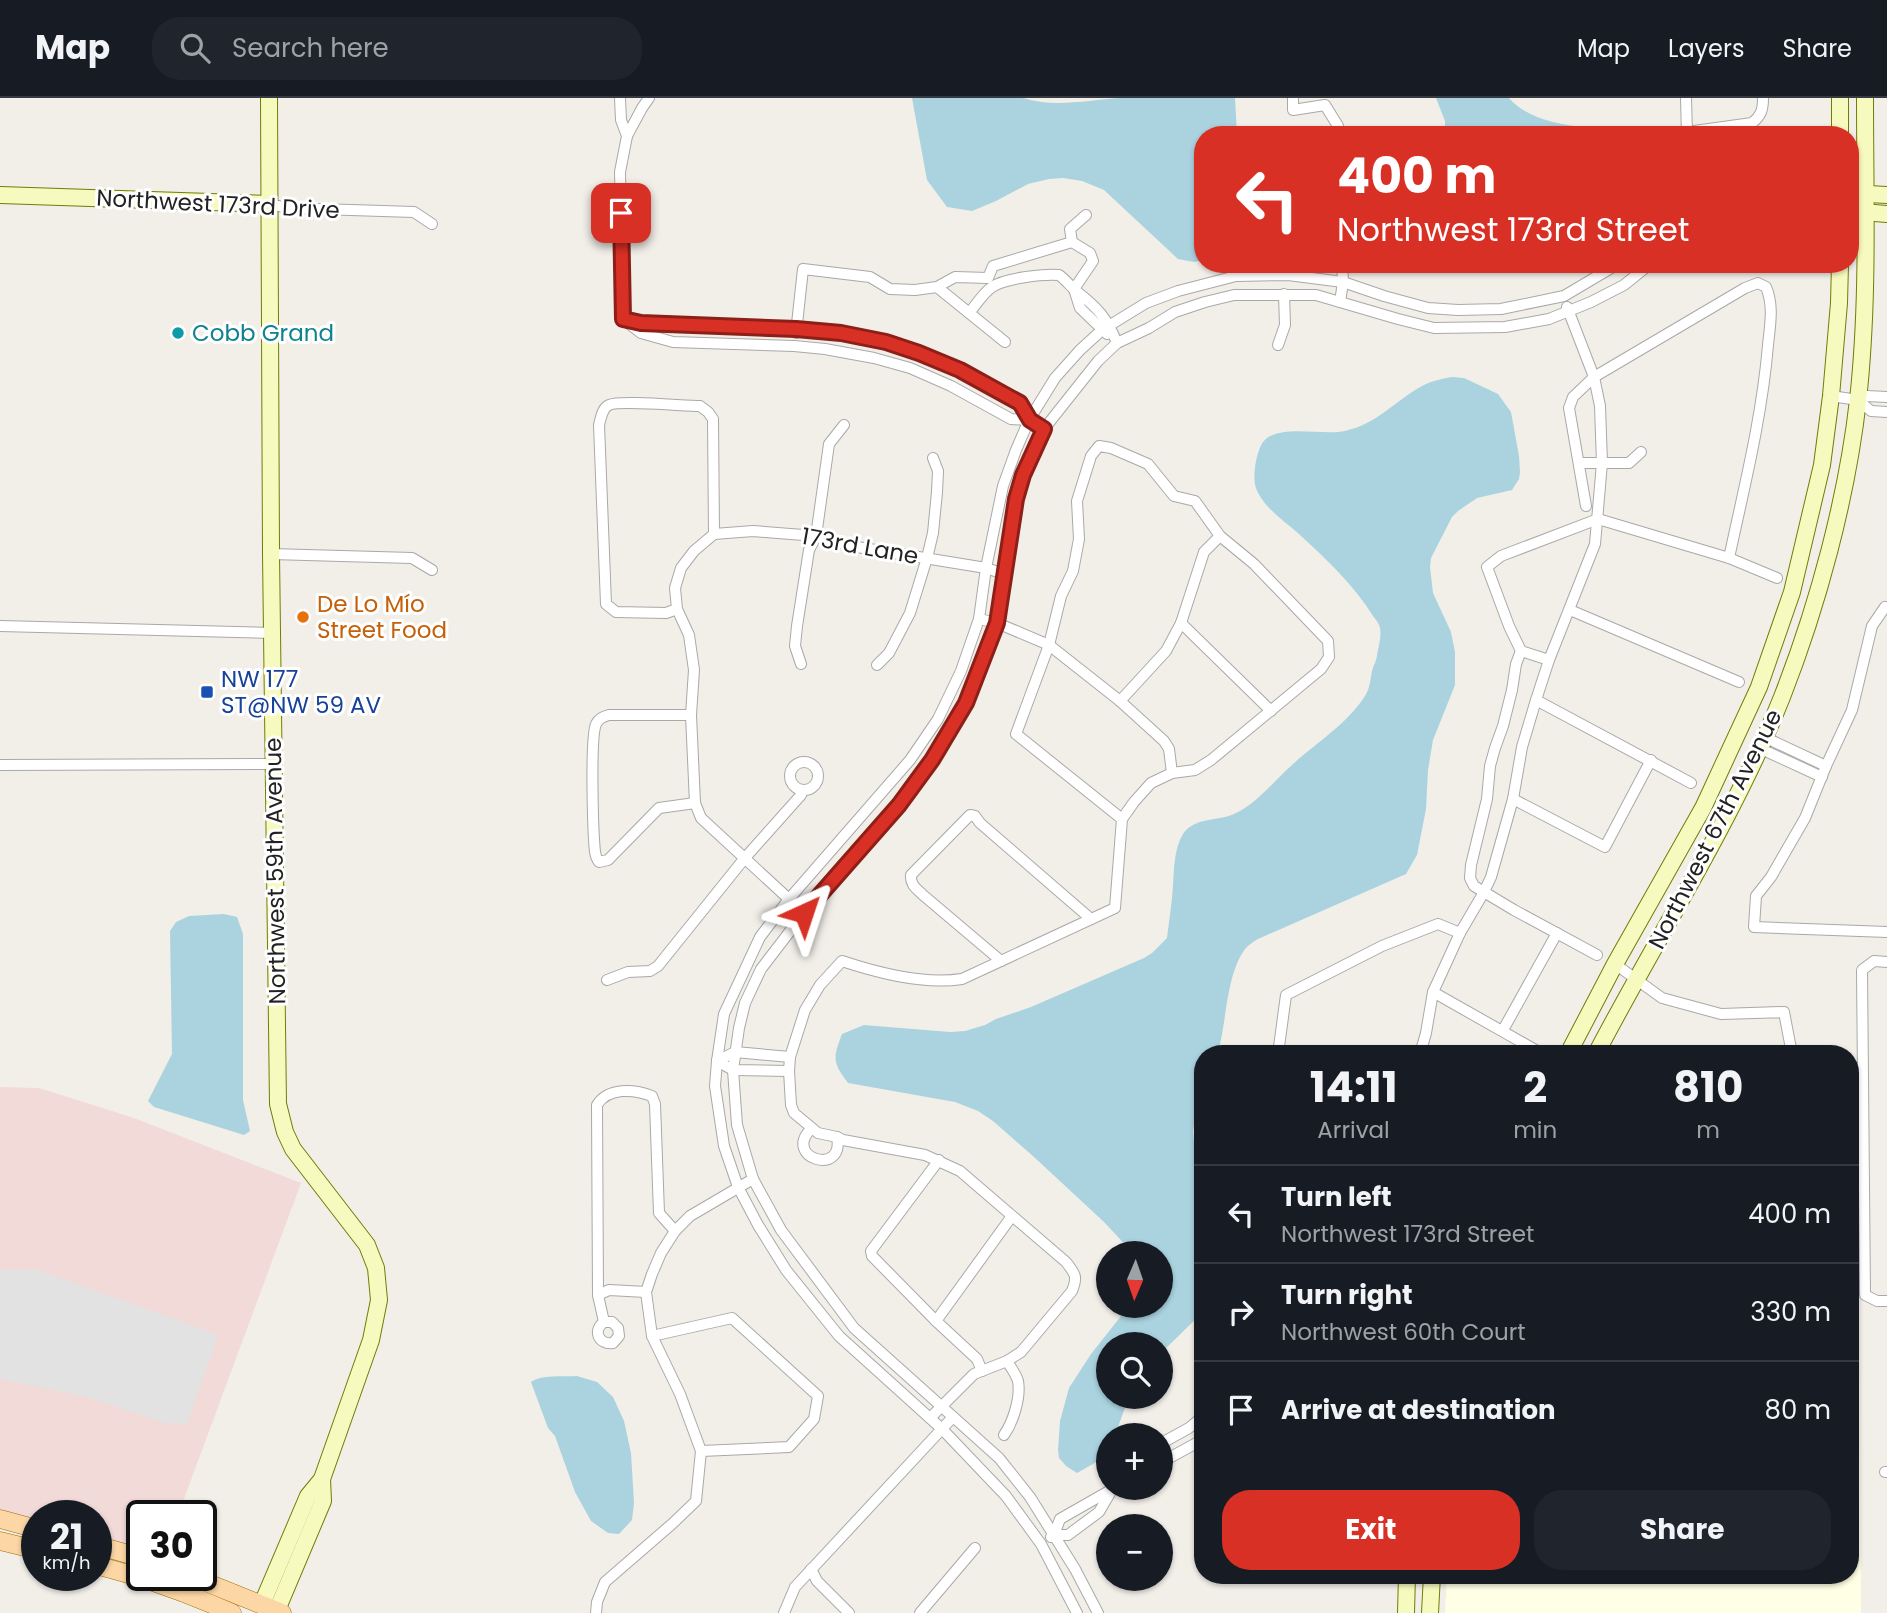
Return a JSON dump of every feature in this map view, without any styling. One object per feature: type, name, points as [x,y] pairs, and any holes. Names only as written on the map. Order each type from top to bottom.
[{"type":"main road","name":"Northwest 59th Avenue","points":[[269,98],[278,1104],[285,1132],[293,1149],[367,1245],[376,1268],[379,1300],[371,1340],[322,1479],[323,1501],[273,1609]]},
{"type":"main road","points":[[1840,98],[1840,126]]},
{"type":"main road","name":"Northwest 67th Avenue","points":[[1859,169],[1865,98]]},
{"type":"main road","points":[[1859,193],[1887,195]]},
{"type":"main road","name":"Northwest 173rd Drive","points":[[0,195],[270,204]]},
{"type":"main road","points":[[1859,211],[1887,214]]},
{"type":"main road","name":"Northwest 67th Avenue","points":[[1601,1045],[1725,820],[1782,696],[1815,601],[1847,471],[1858,400],[1865,305],[1859,224]]},
{"type":"main road","name":"Northwest 67th Avenue","points":[[1573,1045],[1703,808],[1759,687],[1792,592],[1822,465],[1831,396],[1840,273]]},
{"type":"main road","points":[[1738,732],[1762,743]]},
{"type":"main road","points":[[0,1519],[21,1525]]},
{"type":"main road","points":[[0,1533],[21,1538]]},
{"type":"main road","points":[[0,1541],[21,1546]]},
{"type":"main road","points":[[112,1569],[138,1576],[234,1613],[273,1609]]},
{"type":"main road","points":[[1406,1613],[1407,1584]]},
{"type":"main road","points":[[1430,1613],[1432,1584]]},
{"type":"main road","points":[[217,1587],[273,1609]]},
{"type":"street","points":[[620,98],[621,120],[628,136]]},
{"type":"street","points":[[649,98],[628,136],[620,172],[623,319],[641,334],[673,342],[794,346],[874,358],[910,368],[951,386],[1011,419],[1030,420]]},
{"type":"street","points":[[1293,98],[1293,110],[1325,105],[1338,126]]},
{"type":"street","points":[[1686,98],[1687,126]]},
{"type":"street","points":[[1732,126],[1752,123],[1763,111],[1763,98]]},
{"type":"street","name":"Northwest 173rd Drive","points":[[270,204],[287,208],[414,212],[432,224]]},
{"type":"street","points":[[1072,242],[1070,229],[1086,215]]},
{"type":"street","points":[[969,313],[990,287],[993,266],[1072,242],[1090,253],[1093,261],[1074,289]]},
{"type":"street","points":[[794,346],[803,269],[870,276],[890,289],[915,290],[937,287],[955,277],[992,281],[1056,275],[1064,278],[1088,299],[1117,343]]},
{"type":"street","points":[[1340,302],[1342,273]]},
{"type":"street","points":[[1077,1613],[1041,1544],[1006,1496],[942,1429],[839,1336],[786,1270],[758,1225],[738,1187],[724,1146],[716,1086],[724,1014],[760,937],[789,899],[910,760],[938,719],[961,671],[979,619],[986,568],[1003,486],[1030,420],[1055,379],[1080,350],[1106,327],[1146,303],[1178,291],[1236,276],[1288,275],[1343,282],[1427,307],[1458,310],[1500,309],[1564,296],[1603,273]]},
{"type":"street","points":[[1098,1613],[1030,1497],[999,1458],[854,1328],[781,1230],[753,1179],[737,1125],[733,1070],[745,1003],[761,970],[804,913],[899,805],[932,760],[966,703],[997,623],[1016,499],[1023,475],[1044,429],[1091,369],[1117,343],[1175,312],[1234,295],[1316,295],[1434,328],[1505,327],[1549,319],[1569,311],[1624,285],[1639,273]]},
{"type":"street","points":[[1586,506],[1569,408],[1573,397],[1594,377],[1745,288],[1758,283],[1766,287],[1771,314],[1764,391],[1729,558]]},
{"type":"street","points":[[937,287],[1005,342]]},
{"type":"street","points":[[1278,345],[1285,325],[1284,294]]},
{"type":"street","points":[[1423,1045],[1433,992],[1460,933],[1491,877],[1513,799],[1522,747],[1536,701],[1549,660],[1595,544],[1602,463],[1600,406],[1594,377],[1564,296]]},
{"type":"street","points":[[623,319],[641,323],[796,329],[841,333],[886,342],[960,370],[1020,403],[1030,420],[1044,429]]},
{"type":"street","points":[[1831,396],[1858,400],[1871,411],[1887,412]]},
{"type":"street","points":[[1858,400],[1867,396],[1887,397]]},
{"type":"street","points":[[677,609],[666,612],[616,612],[606,604],[599,425],[603,411],[609,405],[623,403],[700,406],[713,419],[715,534],[694,551],[681,568],[675,587],[677,609],[689,635],[694,670],[691,715],[695,803],[701,818],[804,913]]},
{"type":"street","points":[[801,664],[795,646],[809,550],[816,536],[829,444],[844,425]]},
{"type":"street","points":[[930,1418],[967,1380],[1007,1362],[1021,1352],[1072,1291],[1075,1275],[1066,1262],[960,1171],[925,1155],[818,1133],[794,1113],[791,1105],[790,1057],[805,1010],[820,985],[842,961],[881,974],[948,982],[962,979],[1115,908],[1122,819],[1134,802],[1151,783],[1172,773],[1195,770],[1211,760],[1321,670],[1329,657],[1328,641],[1254,564],[1220,536],[1195,501],[1174,496],[1148,464],[1111,448],[1099,446],[1091,456],[1077,501],[1079,538],[1073,570],[1061,596],[1049,645],[1016,734],[1122,819]]},
{"type":"street","points":[[1578,463],[1629,463],[1641,452]]},
{"type":"street","points":[[877,665],[889,653],[910,613],[927,558],[933,533],[937,492],[938,471],[933,458]]},
{"type":"street","points":[[1549,660],[1521,651],[1487,567],[1500,556],[1598,519],[1729,558],[1777,578]]},
{"type":"street","name":"173rd Lane","points":[[715,534],[753,531],[816,536],[851,546],[986,568],[1004,575]]},
{"type":"street","points":[[1120,701],[1167,650],[1181,623],[1204,552],[1220,536]]},
{"type":"street","points":[[271,554],[412,558],[432,570]]},
{"type":"street","points":[[1887,608],[1885,607],[1872,626],[1852,710],[1805,818],[1771,877],[1756,896],[1754,928],[1887,932]]},
{"type":"street","points":[[1570,610],[1739,682]]},
{"type":"street","points":[[979,619],[997,623],[1049,645],[1120,701],[1164,741],[1169,749],[1172,773]]},
{"type":"street","points":[[1181,623],[1271,711]]},
{"type":"street","points":[[0,626],[273,633]]},
{"type":"street","points":[[1521,651],[1493,757],[1470,878],[1474,886],[1598,955]]},
{"type":"street","points":[[1536,701],[1691,783]]},
{"type":"street","points":[[691,715],[608,715],[599,719],[594,727],[595,856],[599,862],[608,860],[659,808],[695,803]]},
{"type":"street","points":[[1762,743],[1798,753],[1824,772]]},
{"type":"street","points":[[1762,743],[1793,764],[1824,772]]},
{"type":"street","points":[[1793,764],[1798,753]]},
{"type":"street","points":[[1513,799],[1605,847],[1651,760]]},
{"type":"street","points":[[0,765],[273,764]]},
{"type":"street","points":[[607,980],[628,972],[650,971],[658,965],[802,791]]},
{"type":"street","points":[[1001,961],[912,884],[911,875],[970,815],[975,816],[1091,919]]},
{"type":"street","points":[[1279,1045],[1286,995],[1382,946],[1438,924],[1460,933]]},
{"type":"street","points":[[1503,1030],[1557,933]]},
{"type":"street","points":[[1887,962],[1874,961],[1862,970],[1866,1295],[1877,1301],[1887,1301]]},
{"type":"street","points":[[1615,964],[1662,998],[1721,1014],[1784,1012],[1790,1045]]},
{"type":"street","points":[[1433,992],[1528,1045]]},
{"type":"street","points":[[717,1061],[735,1052],[790,1057]]},
{"type":"street","points":[[717,1061],[733,1070],[789,1072]]},
{"type":"street","points":[[604,1322],[598,1295],[597,1105],[602,1097],[614,1092],[640,1091],[652,1096],[655,1104],[659,1213],[675,1231]]},
{"type":"street","points":[[811,1129],[805,1137],[804,1147],[813,1159],[824,1160],[833,1156],[838,1147],[837,1137]]},
{"type":"street","points":[[939,1160],[871,1251],[872,1256],[977,1359],[982,1371]]},
{"type":"street","points":[[596,1613],[597,1602],[605,1582],[696,1501],[701,1451],[680,1394],[652,1336],[646,1292],[652,1274],[675,1231],[690,1216],[753,1179]]},
{"type":"street","points":[[936,1321],[1012,1216]]},
{"type":"street","points":[[598,1295],[609,1290],[646,1292]]},
{"type":"street","points":[[652,1336],[732,1318],[818,1396],[814,1419],[789,1447],[701,1451]]},
{"type":"street","points":[[1004,1435],[1011,1425],[1018,1392],[1018,1381],[1007,1362]]},
{"type":"street","points":[[784,1613],[794,1587],[953,1417]]},
{"type":"street","points":[[1173,1437],[1194,1424]]},
{"type":"street","points":[[1173,1456],[1194,1444]]},
{"type":"street","points":[[1054,1535],[1060,1519],[1096,1498]]},
{"type":"street","points":[[1041,1544],[1054,1535],[1068,1535],[1099,1512],[1105,1500]]},
{"type":"street","points":[[920,1613],[975,1548]]},
{"type":"street","points":[[811,1569],[817,1581],[849,1613]]},
{"type":"shaded area","points":[[0,1087],[39,1088],[134,1118],[301,1183],[184,1500],[126,1500],[126,1548],[112,1545],[112,1500],[21,1500],[21,1518],[0,1512]]},
{"type":"shaded area","points":[[0,1270],[38,1270],[218,1335],[187,1424],[165,1423],[84,1396],[0,1379]]},
{"type":"shaded area","points":[[1859,1344],[1861,1613],[1445,1613],[1447,1584],[1859,1584]]},
{"type":"water","points":[[912,98],[1023,98],[1059,103],[1120,98],[1235,98],[1237,126],[1194,126],[1194,262],[1178,259],[1104,190],[1082,181],[1063,178],[1028,184],[972,211],[947,207],[927,180]]},
{"type":"water","points":[[1436,98],[1509,98],[1538,117],[1575,126],[1445,126]]},
{"type":"water","points":[[1452,377],[1464,378],[1498,394],[1511,412],[1520,472],[1512,490],[1477,498],[1458,511],[1452,517],[1431,558],[1433,593],[1451,632],[1455,652],[1455,685],[1433,740],[1426,809],[1417,855],[1406,874],[1258,939],[1246,948],[1230,985],[1220,1045],[1194,1045],[1194,1321],[1173,1341],[1173,1332],[1108,1332],[1120,1318],[1173,1318],[1173,1241],[1122,1241],[1034,1157],[978,1111],[955,1102],[848,1083],[837,1065],[839,1042],[842,1034],[864,1025],[950,1032],[985,1025],[1144,958],[1167,938],[1175,859],[1183,834],[1194,824],[1229,816],[1244,809],[1340,725],[1367,693],[1377,656],[1380,629],[1357,594],[1259,495],[1255,471],[1261,446],[1270,436],[1279,433],[1336,432],[1357,427],[1377,417],[1422,386]]},
{"type":"water","points":[[224,914],[237,917],[243,934],[243,1100],[250,1131],[244,1135],[154,1107],[148,1101],[172,1054],[170,931],[176,922],[189,916]]},
{"type":"water","points":[[1096,1348],[1096,1409],[1125,1409],[1119,1423],[1096,1423],[1096,1462],[1077,1473],[1059,1458],[1060,1421],[1069,1388]]},
{"type":"water","points":[[577,1376],[597,1382],[613,1397],[624,1421],[631,1453],[634,1503],[632,1520],[619,1534],[608,1533],[591,1521],[575,1492],[555,1436],[548,1428],[531,1382],[547,1377]]},
{"type":"place","name":"Cobb Grand","points":[[178,333]]},
{"type":"place","name":"De Lo Mío Street Food","points":[[303,617]]},
{"type":"place","name":"NW 177 ST@NW 59 AV","points":[[207,692]]},
{"type":"route","points":[[621,213],[623,319],[641,323],[796,329],[841,333],[886,342],[960,370],[1020,403],[1030,420],[1044,429],[1023,475],[1016,499],[997,623],[966,703],[932,760],[899,805],[804,913]]}]
